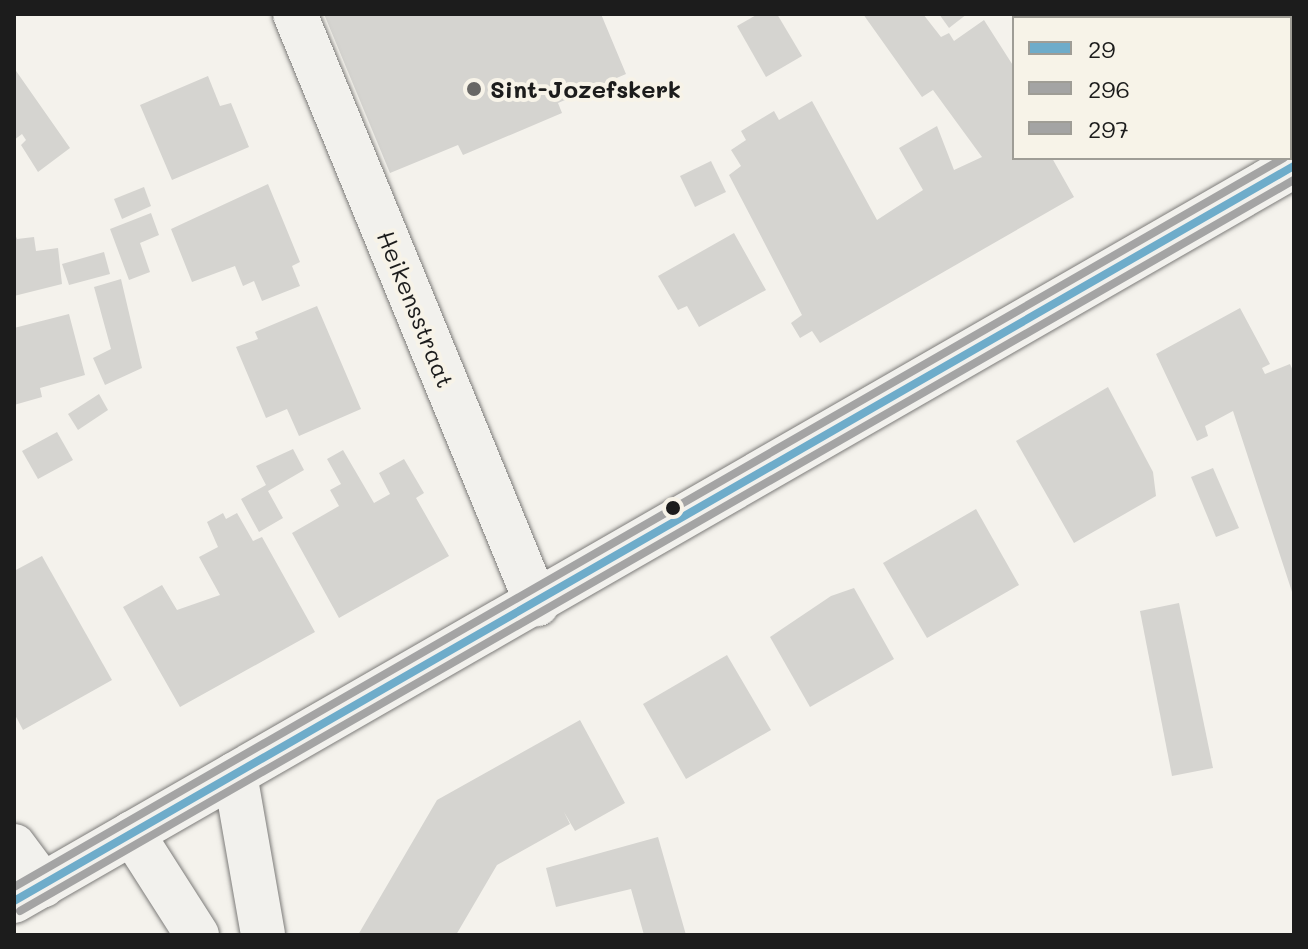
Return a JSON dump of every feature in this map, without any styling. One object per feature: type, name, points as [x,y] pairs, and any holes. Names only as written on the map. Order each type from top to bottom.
[{"type":"main road","name":"Heikensstraat","points":[[295,14],[537,604]]},
{"type":"main road","points":[[14,846],[28,893],[537,604],[1294,166]]},
{"type":"main road","points":[[235,774],[263,935]]},
{"type":"main road","points":[[132,833],[197,935]]},
{"type":"building","name":"Sint-Jozefskerk","points":[[324,14],[601,14],[626,74],[558,103],[562,113],[463,155],[458,145],[390,173]]},
{"type":"building","points":[[758,14],[777,14],[802,56],[766,77],[737,26]]},
{"type":"building","points":[[863,14],[923,14],[941,37],[949,33],[954,41],[984,20],[1012,64],[1012,160],[1053,160],[1074,197],[820,343],[812,331],[800,338],[791,323],[802,315],[729,175],[741,166],[731,150],[746,140],[741,131],[774,111],[779,120],[812,101],[877,220],[923,190],[899,148],[937,126],[954,170],[982,157],[933,90],[922,97]]},
{"type":"building","points":[[939,14],[967,14],[949,28]]},
{"type":"building","points":[[1152,14],[1294,14],[1294,39],[1292,16]]},
{"type":"building","points":[[14,68],[70,148],[38,172],[21,145],[26,140],[22,134],[14,140]]},
{"type":"building","points":[[208,76],[220,106],[231,103],[249,147],[172,180],[140,105]]},
{"type":"building","points":[[711,161],[726,192],[695,207],[680,176]]},
{"type":"building","points":[[268,184],[300,262],[292,266],[300,286],[262,301],[254,281],[243,286],[235,266],[192,282],[171,229]]},
{"type":"building","points":[[144,187],[151,206],[122,219],[114,199]]},
{"type":"building","points":[[151,213],[159,235],[140,243],[150,272],[129,280],[110,229]]},
{"type":"building","points":[[14,232],[17,239],[34,237],[36,251],[58,248],[62,284],[14,296]]},
{"type":"building","points":[[734,233],[766,290],[699,327],[687,306],[678,310],[658,276]]},
{"type":"building","points":[[104,252],[110,274],[69,285],[62,264]]},
{"type":"building","points":[[121,279],[142,368],[105,385],[93,358],[111,349],[94,287]]},
{"type":"building","points":[[317,306],[361,409],[299,436],[287,409],[266,418],[236,347],[258,339],[255,332]]},
{"type":"building","points":[[1240,308],[1270,364],[1262,368],[1265,374],[1290,364],[1294,373],[1294,598],[1233,411],[1205,426],[1208,436],[1197,441],[1156,354]]},
{"type":"building","points":[[69,314],[85,375],[40,388],[42,397],[14,405],[14,328]]},
{"type":"building","points":[[1108,387],[1153,472],[1156,496],[1074,543],[1016,441]]},
{"type":"building","points":[[99,394],[108,410],[78,430],[68,414]]},
{"type":"building","points":[[57,432],[73,460],[38,479],[22,451]]},
{"type":"building","points":[[293,449],[304,470],[268,491],[283,518],[259,532],[241,499],[266,485],[256,466]]},
{"type":"building","points":[[343,450],[374,503],[390,494],[379,473],[404,459],[424,493],[416,498],[449,556],[339,618],[292,533],[339,506],[330,490],[341,484],[327,459]]},
{"type":"building","points":[[1213,468],[1239,528],[1216,537],[1191,477]]},
{"type":"building","points":[[976,509],[1019,585],[927,638],[883,563]]},
{"type":"building","points":[[223,513],[226,519],[237,513],[253,541],[262,537],[315,632],[180,707],[123,607],[162,585],[177,610],[220,595],[199,557],[218,547],[207,522]]},
{"type":"building","points":[[42,556],[112,680],[23,730],[14,713],[14,571]]},
{"type":"building","points":[[854,588],[894,659],[810,707],[770,637],[831,596]]},
{"type":"building","points":[[1179,603],[1213,768],[1172,776],[1140,611]]},
{"type":"building","points":[[727,655],[771,730],[686,779],[643,704]]},
{"type":"building","points":[[580,720],[625,803],[575,831],[564,812],[570,824],[497,865],[456,935],[358,935],[437,800]]},
{"type":"building","points":[[658,837],[686,935],[644,935],[631,889],[556,907],[546,868]]},
{"type":"transit line","name":"297","points":[[14,887],[1281,160]]},
{"type":"transit line","name":"29","points":[[14,901],[1294,166]]},
{"type":"transit line","name":"296","points":[[20,911],[1294,180]]},
{"type":"place","name":"Sint-Jozefskerk","points":[[474,89]]}]
